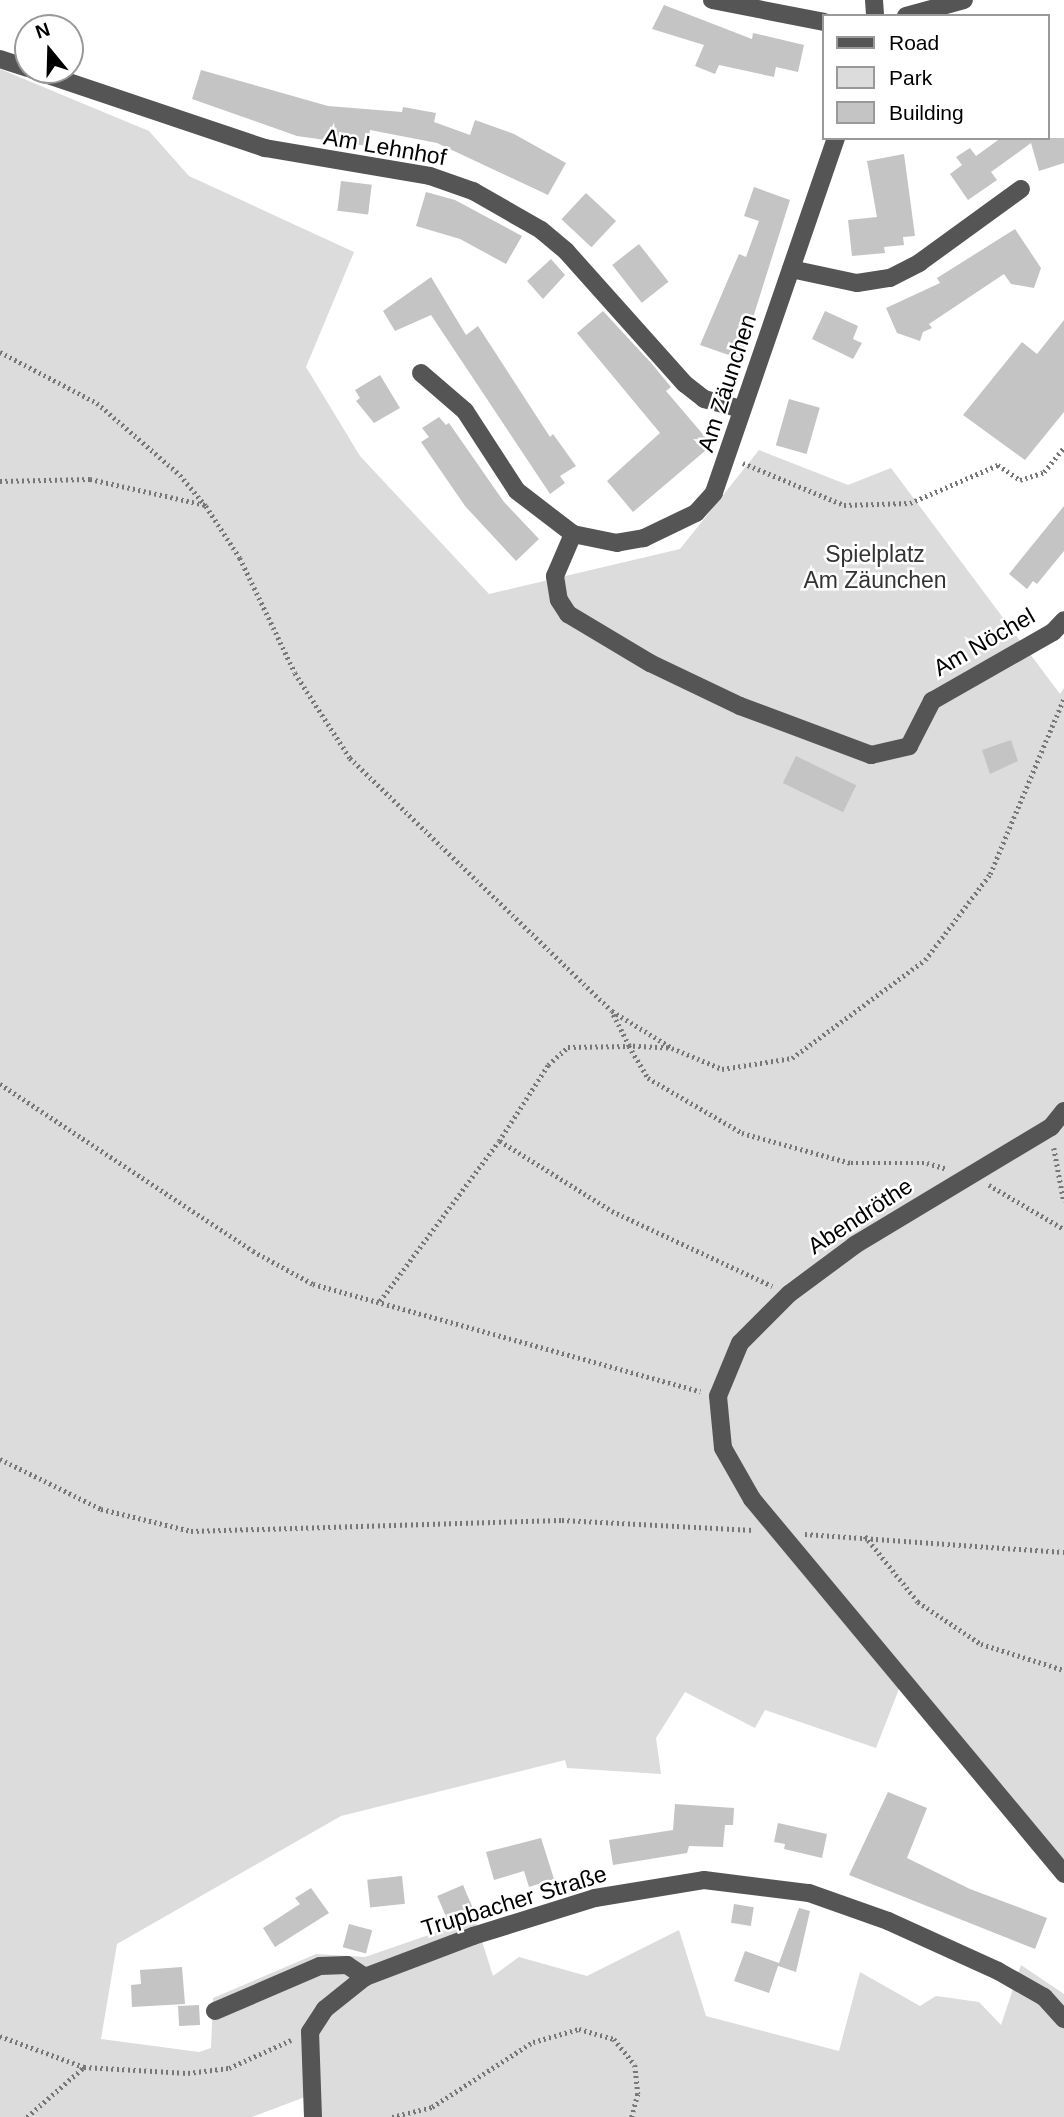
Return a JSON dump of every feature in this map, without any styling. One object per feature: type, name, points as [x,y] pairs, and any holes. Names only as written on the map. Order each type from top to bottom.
[{"type":"street","points":[[712,0],[822,22]]},
{"type":"street","points":[[913,14],[964,0]]},
{"type":"street","name":"Am Lehnhof","points":[[75,84],[265,148],[430,177],[473,191],[541,230],[566,251],[685,384],[704,399],[743,409]]},
{"type":"street","name":"Am Zäunchen","points":[[421,373],[465,411],[517,491],[573,534],[617,543],[672,528],[696,513],[714,493],[729,457],[835,140]]},
{"type":"street","points":[[792,269],[857,284],[890,278],[919,263],[1021,189]]},
{"type":"street","name":"Am Nöchel","points":[[573,534],[555,576],[559,600],[568,614],[650,663],[740,706],[871,755],[909,746],[932,701],[1053,632],[1064,620]]},
{"type":"street","name":"Abendröthe","points":[[718,1396],[740,1343],[789,1294],[855,1245],[1051,1127],[1064,1111]]},
{"type":"street","points":[[718,1396],[723,1448],[735,1474],[778,1533],[1064,1874]]},
{"type":"street","name":"Trupbacher Straße","points":[[310,2032],[325,2009],[365,1977],[473,1936],[595,1898],[704,1880],[809,1893],[888,1921],[998,1970],[1044,1997],[1064,2019]]},
{"type":"street","points":[[215,2011],[320,1966],[347,1965],[365,1977]]},
{"type":"street","points":[[310,2032],[313,2117]]},
{"type":"path","points":[[0,352],[97,402],[180,475],[206,506],[240,558],[295,673],[350,758],[612,1012],[672,1048],[722,1069],[792,1058],[925,960],[990,874],[1064,698]]},
{"type":"path","points":[[729,457],[844,505],[910,503],[998,466],[1020,480],[1044,472],[1064,447]]},
{"type":"path","points":[[0,481],[90,479],[206,506]]},
{"type":"path","points":[[612,1012],[648,1079],[742,1133],[851,1163],[927,1163],[973,1176],[1064,1229]]},
{"type":"path","points":[[380,1301],[499,1141],[548,1065],[568,1047],[672,1048]]},
{"type":"path","points":[[0,1084],[253,1251],[313,1284],[718,1396]]},
{"type":"path","points":[[1051,1127],[1064,1202]]},
{"type":"path","points":[[499,1141],[611,1211],[789,1294]]},
{"type":"path","points":[[0,1459],[101,1509],[191,1531],[562,1520],[864,1536],[1064,1552]]},
{"type":"path","points":[[864,1536],[918,1602],[981,1644],[1064,1670]]},
{"type":"path","points":[[392,2117],[432,2107],[533,2042],[579,2029],[614,2039],[635,2065],[638,2094],[632,2117]]},
{"type":"path","points":[[0,2036],[84,2067],[188,2073],[229,2068],[310,2032]]},
{"type":"path","points":[[27,2117],[84,2067]]},
{"type":"green space","name":"Spielplatz Am Zäunchen","points":[[0,69],[14,75],[14,84],[36,84],[149,131],[189,176],[354,252],[306,367],[360,456],[489,594],[680,549],[759,450],[848,485],[891,468],[1060,694],[1064,688],[1064,1870],[899,1689],[876,1748],[765,1710],[755,1728],[685,1692],[656,1738],[661,1774],[567,1768],[565,1760],[341,1816],[117,1944],[101,2039],[199,2052],[211,2048],[213,1998],[316,1954],[365,1957],[475,1919],[493,1976],[519,1957],[587,1976],[679,1930],[706,2016],[839,2051],[860,1972],[920,2006],[936,1996],[979,2002],[1001,2025],[1021,1965],[1064,1994],[1064,2117],[311,2117],[305,2097],[252,2117],[0,2117]]},
{"type":"building","points":[[664,5],[752,39],[753,33],[804,45],[798,72],[776,67],[774,77],[719,65],[715,74],[695,66],[704,45],[652,29]]},
{"type":"building","points":[[201,70],[328,106],[402,112],[403,107],[436,113],[434,122],[470,135],[475,120],[514,134],[566,163],[548,195],[437,143],[370,130],[368,146],[297,136],[192,99]]},
{"type":"building","points":[[1064,138],[1064,163],[1039,171],[1031,143],[991,172],[997,180],[968,200],[950,174],[962,165],[956,157],[970,148],[976,156],[998,140]]},
{"type":"building","points":[[904,154],[915,236],[903,237],[904,245],[884,247],[885,253],[852,256],[848,220],[877,217],[867,161]]},
{"type":"building","points":[[341,181],[372,185],[368,215],[337,211]]},
{"type":"building","points":[[754,187],[790,200],[740,359],[700,345],[739,254],[746,257],[759,221],[744,216]]},
{"type":"building","points":[[426,192],[455,200],[522,236],[506,264],[460,239],[416,226]]},
{"type":"building","points":[[586,193],[616,221],[591,247],[561,219]]},
{"type":"building","points":[[1015,229],[1041,268],[1034,288],[1011,284],[1004,274],[929,324],[932,328],[923,332],[920,341],[897,333],[886,308],[940,283],[937,278]]},
{"type":"building","points":[[639,244],[669,282],[642,303],[612,265]]},
{"type":"building","points":[[551,259],[565,275],[543,299],[527,281]]},
{"type":"building","points":[[431,277],[466,335],[478,326],[550,437],[553,434],[576,466],[560,476],[565,483],[550,494],[431,315],[395,331],[383,311]]},
{"type":"building","points":[[603,311],[671,387],[666,391],[712,445],[633,512],[607,481],[660,433],[577,333]]},
{"type":"building","points":[[825,311],[858,326],[853,339],[862,343],[853,359],[812,339]]},
{"type":"building","points":[[1064,320],[1064,412],[1025,460],[963,415],[1022,342],[1037,354]]},
{"type":"building","points":[[380,375],[400,408],[374,423],[356,401],[360,398],[355,390]]},
{"type":"building","points":[[789,399],[820,408],[807,454],[776,445]]},
{"type":"building","points":[[439,417],[446,425],[449,423],[504,502],[539,539],[516,561],[465,506],[421,442],[429,437],[422,428]]},
{"type":"building","points":[[1064,506],[1064,551],[1037,584],[1033,581],[1027,589],[1009,574]]},
{"type":"building","points":[[1011,740],[1018,761],[990,774],[982,750]]},
{"type":"building","points":[[796,756],[856,785],[843,812],[783,783]]},
{"type":"building","points":[[888,1792],[927,1808],[907,1858],[970,1889],[1047,1918],[1035,1949],[849,1875]]},
{"type":"building","points":[[675,1804],[734,1808],[733,1825],[725,1825],[723,1847],[689,1846],[687,1853],[613,1865],[609,1840],[673,1830]]},
{"type":"building","points":[[778,1823],[827,1834],[822,1858],[784,1849],[785,1844],[774,1842]]},
{"type":"building","points":[[541,1838],[554,1879],[529,1887],[524,1871],[494,1880],[486,1852]]},
{"type":"building","points":[[402,1876],[405,1904],[370,1908],[367,1880]]},
{"type":"building","points":[[463,1885],[473,1908],[447,1919],[437,1896]]},
{"type":"building","points":[[311,1888],[329,1913],[275,1947],[263,1928],[300,1904],[295,1898]]},
{"type":"building","points":[[734,1904],[754,1907],[751,1926],[731,1923]]},
{"type":"building","points":[[799,1908],[810,1911],[796,1972],[778,1966],[769,1993],[734,1981],[745,1951],[779,1963]]},
{"type":"building","points":[[349,1924],[372,1930],[366,1953],[343,1947]]},
{"type":"building","points":[[182,1967],[185,2004],[132,2007],[131,1985],[141,1984],[140,1970]]},
{"type":"building","points":[[199,2005],[200,2025],[179,2026],[178,2006]]}]
